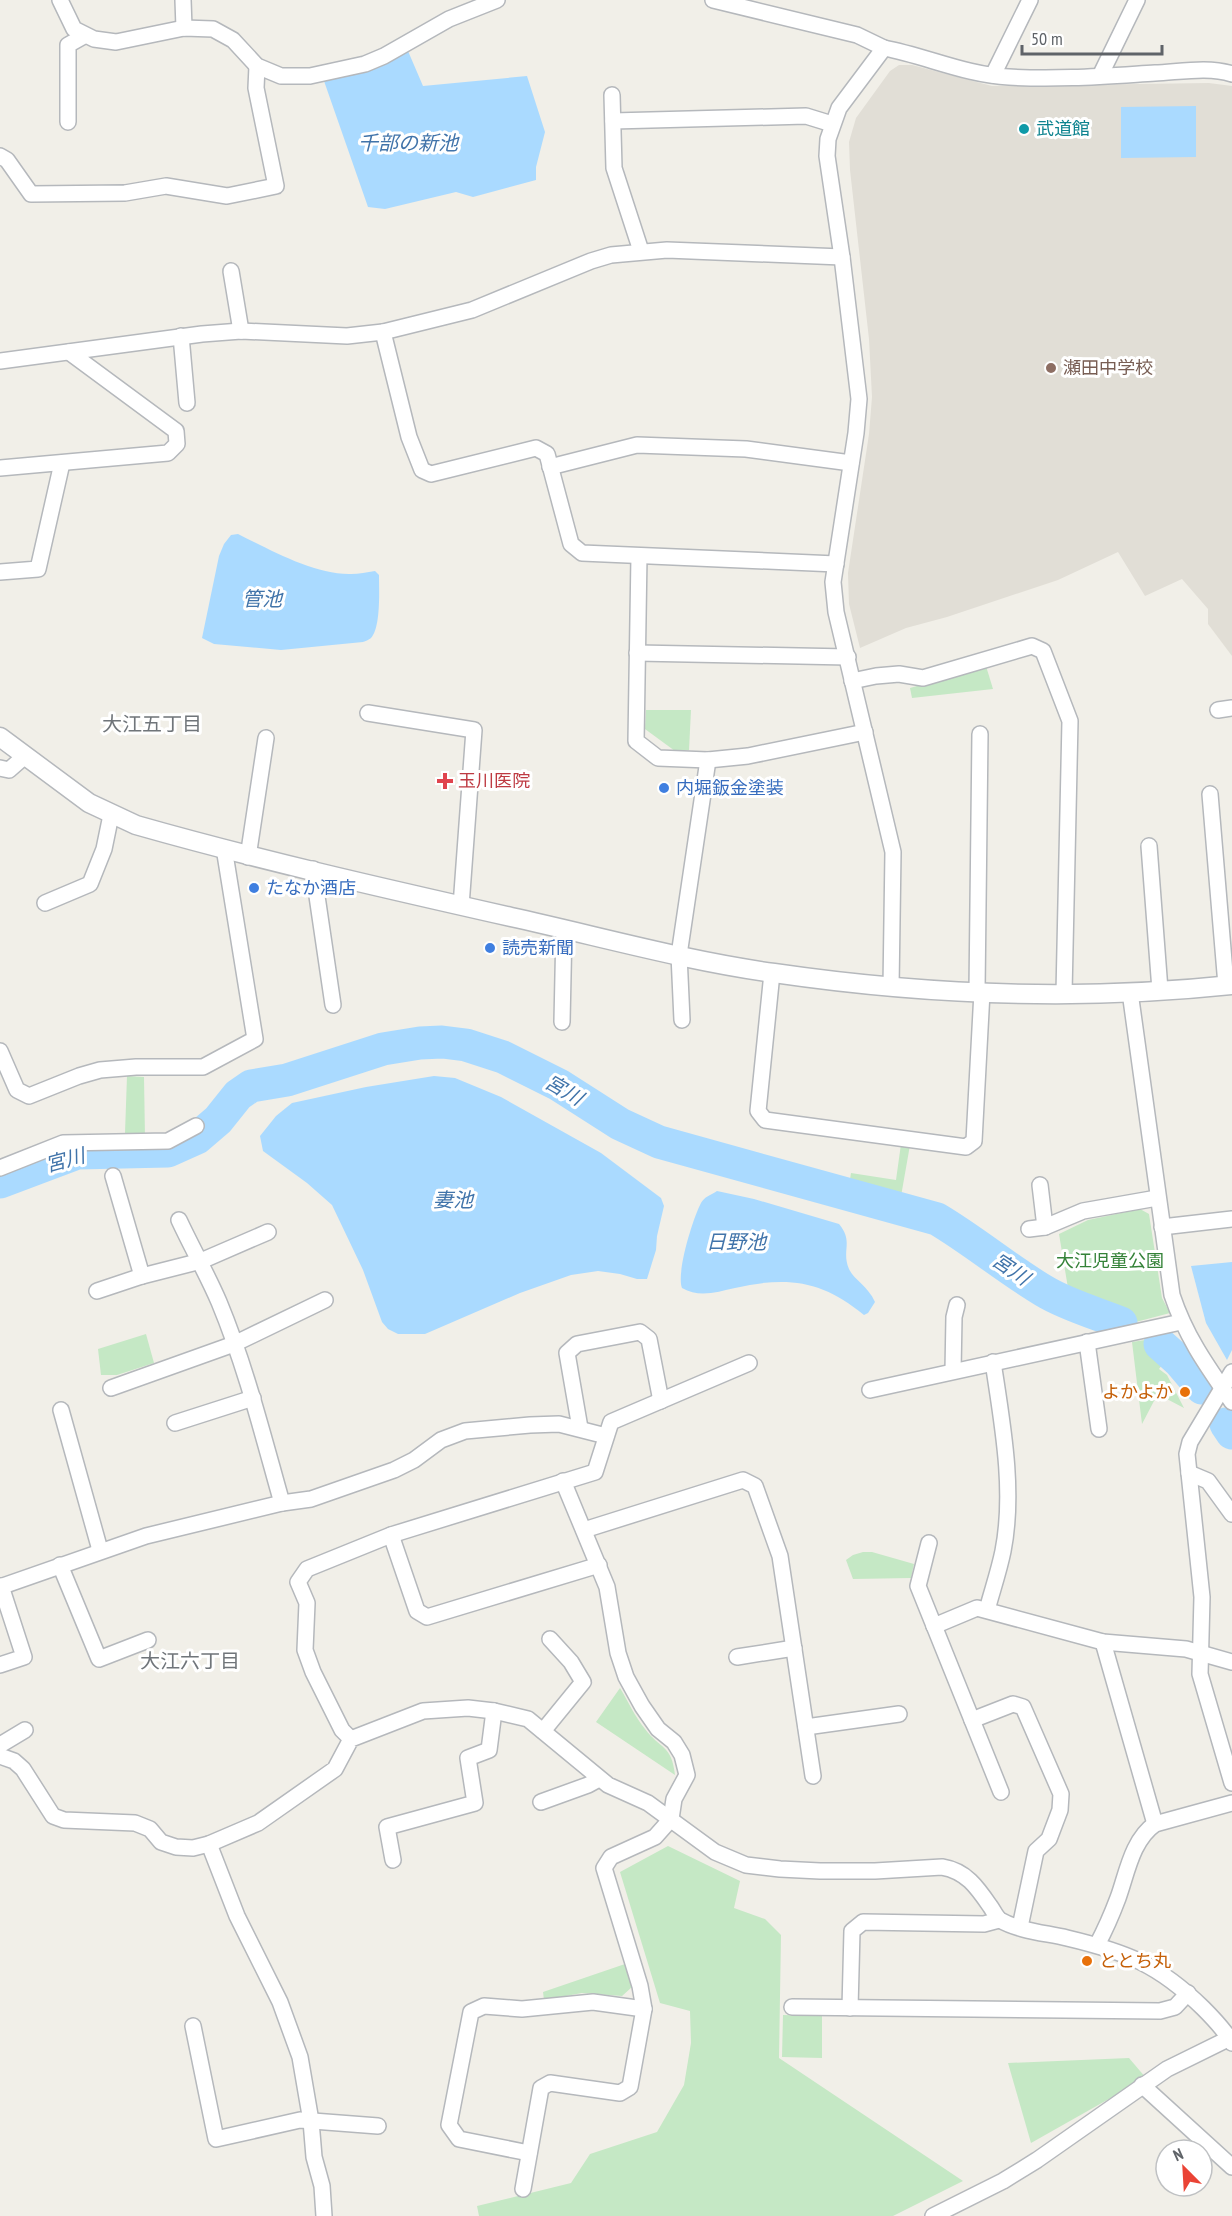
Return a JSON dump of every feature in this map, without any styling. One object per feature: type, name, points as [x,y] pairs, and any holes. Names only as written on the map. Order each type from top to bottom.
[{"type":"street","points":[[60,0],[74,28],[84,36],[116,42],[184,28],[213,29],[232,40],[257,66],[281,76],[310,76],[366,64],[456,15],[497,0]]},
{"type":"street","points":[[183,0],[184,28]]},
{"type":"street","points":[[713,0],[857,35],[884,48],[908,52],[973,72],[993,75],[1008,77],[1100,76],[1207,70],[1232,74]]},
{"type":"street","points":[[993,75],[1030,0]]},
{"type":"street","points":[[1100,76],[1137,0]]},
{"type":"street","points":[[68,122],[69,45],[84,36]]},
{"type":"street","points":[[884,48],[839,108],[828,139],[827,156],[843,257],[859,399],[833,582],[836,612],[893,852],[891,987]]},
{"type":"street","points":[[0,156],[7,160],[31,194],[125,193],[166,186],[227,196],[276,186],[256,88],[257,66]]},
{"type":"street","points":[[612,95],[614,168],[641,251]]},
{"type":"street","points":[[613,122],[806,116],[832,124]]},
{"type":"street","points":[[0,361],[181,336],[241,331],[347,336],[383,332],[472,310],[591,261],[611,255],[641,251],[843,257]]},
{"type":"street","points":[[231,271],[241,331]]},
{"type":"street","points":[[383,332],[408,437],[422,470],[430,474],[536,448],[547,454],[571,544],[582,554],[836,564]]},
{"type":"street","points":[[181,336],[187,403]]},
{"type":"street","points":[[0,468],[168,453],[177,444],[176,431],[69,352]]},
{"type":"street","points":[[550,467],[637,445],[746,448],[851,463]]},
{"type":"street","points":[[0,572],[38,569],[62,463]]},
{"type":"street","points":[[639,556],[636,741],[658,758],[708,760],[748,756],[865,732]]},
{"type":"street","points":[[852,681],[899,674],[923,678],[1032,645],[1044,651],[1070,721],[1064,993]]},
{"type":"street","points":[[637,653],[848,657]]},
{"type":"street","points":[[368,713],[474,730],[461,906]]},
{"type":"street","points":[[772,973],[758,1111],[765,1120],[966,1147],[974,1141],[979,992],[980,734]]},
{"type":"street","points":[[0,737],[80,797],[111,815],[136,825],[248,856],[313,869],[461,906],[679,955],[772,973],[891,987],[979,992],[1130,992],[1229,985],[1210,794]]},
{"type":"street","points":[[248,856],[266,738]]},
{"type":"street","points":[[0,768],[9,770],[25,756]]},
{"type":"street","points":[[682,1020],[679,955],[708,760]]},
{"type":"street","points":[[45,903],[90,884],[104,849],[111,815]]},
{"type":"street","points":[[1149,846],[1160,990]]},
{"type":"street","points":[[0,1051],[18,1090],[28,1096],[100,1070],[136,1067],[203,1067],[255,1039],[224,848]]},
{"type":"street","points":[[313,869],[333,1005]]},
{"type":"street","points":[[562,1022],[564,929]]},
{"type":"street","points":[[1130,992],[1172,1295],[1181,1322],[1199,1354],[1228,1396]]},
{"type":"street","points":[[0,1168],[63,1143],[168,1141],[196,1126]]},
{"type":"street","points":[[113,1176],[142,1276]]},
{"type":"street","points":[[1041,1185],[1045,1227]]},
{"type":"street","points":[[1029,1229],[1045,1227],[1083,1211],[1157,1198]]},
{"type":"street","points":[[1162,1227],[1232,1219]]},
{"type":"street","points":[[179,1220],[201,1261],[234,1344],[253,1398],[282,1503]]},
{"type":"street","points":[[98,1291],[142,1276],[201,1261],[268,1232]]},
{"type":"street","points":[[111,1388],[234,1344],[325,1300]]},
{"type":"street","points":[[953,1371],[954,1317],[957,1305]]},
{"type":"street","points":[[870,1390],[1181,1322]]},
{"type":"street","points":[[580,1428],[567,1353],[577,1344],[640,1332],[650,1339],[661,1401]]},
{"type":"street","points":[[1087,1342],[1099,1429]]},
{"type":"street","points":[[987,1610],[1003,1550],[1006,1514],[1006,1457],[993,1362]]},
{"type":"street","points":[[351,1739],[342,1730],[313,1672],[305,1650],[307,1603],[298,1582],[307,1569],[391,1535],[595,1472],[610,1422],[749,1363]]},
{"type":"street","points":[[1232,1372],[1228,1396],[1190,1442],[1187,1454],[1202,1597],[1200,1674],[1232,1783]]},
{"type":"street","points":[[175,1423],[253,1398]]},
{"type":"street","points":[[61,1410],[100,1550]]},
{"type":"street","points":[[0,1665],[24,1657],[1,1586],[146,1536],[311,1498],[394,1470],[414,1460],[441,1440],[465,1431],[559,1424],[606,1436]]},
{"type":"street","points":[[1189,1473],[1208,1481],[1232,1514]]},
{"type":"street","points":[[584,1530],[743,1480],[755,1486],[780,1556],[813,1776]]},
{"type":"street","points":[[523,2189],[542,2088],[550,2083],[620,2093],[630,2087],[644,2009],[640,1986],[604,1868],[611,1857],[655,1837],[671,1819],[674,1799],[687,1775],[682,1755],[674,1742],[658,1729],[642,1707],[626,1677],[618,1653],[607,1587],[564,1481]]},
{"type":"street","points":[[391,1535],[417,1611],[427,1617],[598,1565]]},
{"type":"street","points":[[929,1543],[918,1586],[1000,1792]]},
{"type":"street","points":[[60,1565],[99,1659],[148,1640]]},
{"type":"street","points":[[934,1626],[977,1608],[1103,1642],[1186,1649],[1232,1662]]},
{"type":"street","points":[[543,1731],[583,1682],[571,1662],[550,1639]]},
{"type":"street","points":[[1103,1642],[1155,1824]]},
{"type":"street","points":[[737,1657],[794,1648]]},
{"type":"street","points":[[972,1720],[1013,1704],[1023,1707],[1061,1794],[1060,1810],[1049,1839],[1036,1851],[1020,1927]]},
{"type":"street","points":[[0,1756],[14,1761],[23,1769],[53,1816],[64,1820],[135,1822],[150,1829],[161,1842],[176,1848],[193,1848],[209,1844],[258,1823],[335,1769],[351,1739],[423,1711],[468,1708],[494,1711],[528,1719],[599,1779],[648,1803],[715,1852],[746,1864],[780,1869],[875,1871],[942,1867],[953,1869],[966,1876],[979,1889],[999,1920]]},
{"type":"street","points":[[393,1860],[387,1827],[475,1803],[468,1758],[489,1750],[494,1711]]},
{"type":"street","points":[[806,1727],[899,1714]]},
{"type":"street","points":[[0,1745],[25,1730]]},
{"type":"street","points":[[541,1802],[599,1779]]},
{"type":"street","points":[[1097,1945],[1109,1921],[1124,1877],[1144,1832],[1155,1824],[1232,1803]]},
{"type":"street","points":[[209,1844],[237,1916],[280,2002],[300,2057],[314,2157],[322,2186],[324,2216]]},
{"type":"street","points":[[850,2008],[852,1931],[863,1922],[984,1924],[999,1920],[1097,1945],[1128,1955],[1159,1970],[1188,1993],[1231,2039],[1167,2069],[1037,2160],[1003,2181],[933,2216]]},
{"type":"street","points":[[792,2007],[1160,2011],[1175,2007],[1188,1993]]},
{"type":"street","points":[[529,2153],[459,2139],[449,2125],[471,2012],[484,2006],[522,2010],[593,2002],[644,2009]]},
{"type":"street","points":[[193,2026],[216,2139],[300,2120],[378,2126]]},
{"type":"street","points":[[1142,2085],[1232,2167]]},
{"type":"shaded area","name":"瀬田中学校","points":[[899,65],[912,65],[992,86],[1209,83],[1232,86],[1232,656],[1208,624],[1208,609],[1182,579],[1145,596],[1118,552],[1058,580],[947,617],[906,628],[860,648],[849,604],[848,573],[869,434],[872,397],[869,339],[850,170],[849,142],[856,118],[890,71]]},
{"type":"green space","points":[[986,666],[993,689],[912,698],[910,688]]},
{"type":"green space","points":[[646,710],[691,710],[689,750],[675,751],[645,729]]},
{"type":"green space","points":[[127,1076],[144,1077],[145,1138],[125,1133]]},
{"type":"green space","points":[[901,1144],[910,1145],[900,1202],[848,1192],[851,1173],[896,1180]]},
{"type":"green space","name":"大江児童公園","points":[[1140,1209],[1149,1214],[1162,1298],[1170,1313],[1132,1323],[1069,1294],[1059,1234],[1088,1220]]},
{"type":"green space","points":[[146,1334],[154,1363],[117,1375],[101,1375],[98,1349]]},
{"type":"green space","points":[[1145,1340],[1168,1357],[1159,1369],[1167,1375],[1184,1408],[1163,1397],[1154,1401],[1142,1424],[1132,1342]]},
{"type":"green space","points":[[863,1552],[872,1552],[914,1564],[911,1578],[853,1579],[846,1560]]},
{"type":"green space","points":[[620,1688],[641,1724],[668,1753],[675,1775],[596,1722]]},
{"type":"green space","points":[[668,1846],[740,1881],[734,1908],[765,1919],[781,1935],[779,2058],[963,2181],[893,2216],[479,2216],[477,2206],[571,2183],[590,2154],[657,2132],[684,2085],[691,2043],[690,2011],[660,2003],[620,1872]]},
{"type":"green space","points":[[625,1964],[632,1987],[622,1996],[582,1993],[544,2000],[543,1992]]},
{"type":"green space","points":[[783,2015],[822,2016],[822,2058],[782,2057]]},
{"type":"green space","points":[[1129,2058],[1146,2078],[1031,2143],[1008,2063]]},
{"type":"water","name":"千部の新池","points":[[408,51],[423,86],[527,76],[545,132],[536,167],[536,180],[473,197],[456,192],[385,209],[368,207],[324,81],[378,68]]},
{"type":"water","points":[[1196,106],[1196,157],[1121,158],[1121,107]]},
{"type":"water","name":"管池","points":[[238,534],[308,566],[337,573],[375,571],[379,575],[379,608],[371,638],[363,642],[281,650],[214,644],[202,638],[219,556],[231,535]]},
{"type":"water","name":"妻池","points":[[434,1076],[455,1078],[501,1097],[601,1153],[661,1198],[664,1206],[656,1250],[647,1279],[598,1271],[571,1275],[520,1293],[425,1334],[398,1334],[388,1329],[382,1322],[363,1270],[332,1205],[307,1183],[263,1151],[260,1136],[276,1116],[292,1103],[366,1087]]},
{"type":"water","name":"日野池","points":[[717,1191],[754,1199],[839,1224],[846,1236],[846,1256],[849,1269],[875,1302],[868,1313],[864,1315],[833,1294],[803,1284],[771,1282],[708,1293],[695,1293],[682,1288],[683,1258],[694,1220],[702,1201]]},
{"type":"water","points":[[1232,1262],[1232,1350],[1227,1360],[1206,1323],[1191,1266]]},
{"type":"waterway","name":"宮川","points":[[0,1182],[77,1153],[168,1151],[197,1138],[218,1120],[238,1095],[251,1086],[287,1080],[383,1049],[420,1043],[442,1042],[466,1045],[503,1057],[559,1085],[620,1124],[659,1142],[937,1219],[1044,1291],[1072,1305],[1121,1323]]},
{"type":"waterway","name":"宮川","points":[[1160,1344],[1180,1362],[1202,1388]]},
{"type":"waterway","name":"宮川","points":[[1226,1424],[1232,1433]]},
{"type":"place","name":"武道館","points":[[1024,129]]},
{"type":"place","name":"瀬田中学校","points":[[1051,368]]},
{"type":"place","name":"玉川医院","points":[[445,781]]},
{"type":"place","name":"内堀鈑金塗装","points":[[664,788]]},
{"type":"place","name":"たなか酒店","points":[[254,888]]},
{"type":"place","name":"読売新聞","points":[[490,948]]},
{"type":"place","name":"よかよか","points":[[1185,1392]]},
{"type":"place","name":"ととち丸","points":[[1087,1961]]},
{"type":"district","name":"大江五丁目","points":[[152,724]]},
{"type":"district","name":"大江六丁目","points":[[190,1661]]}]
